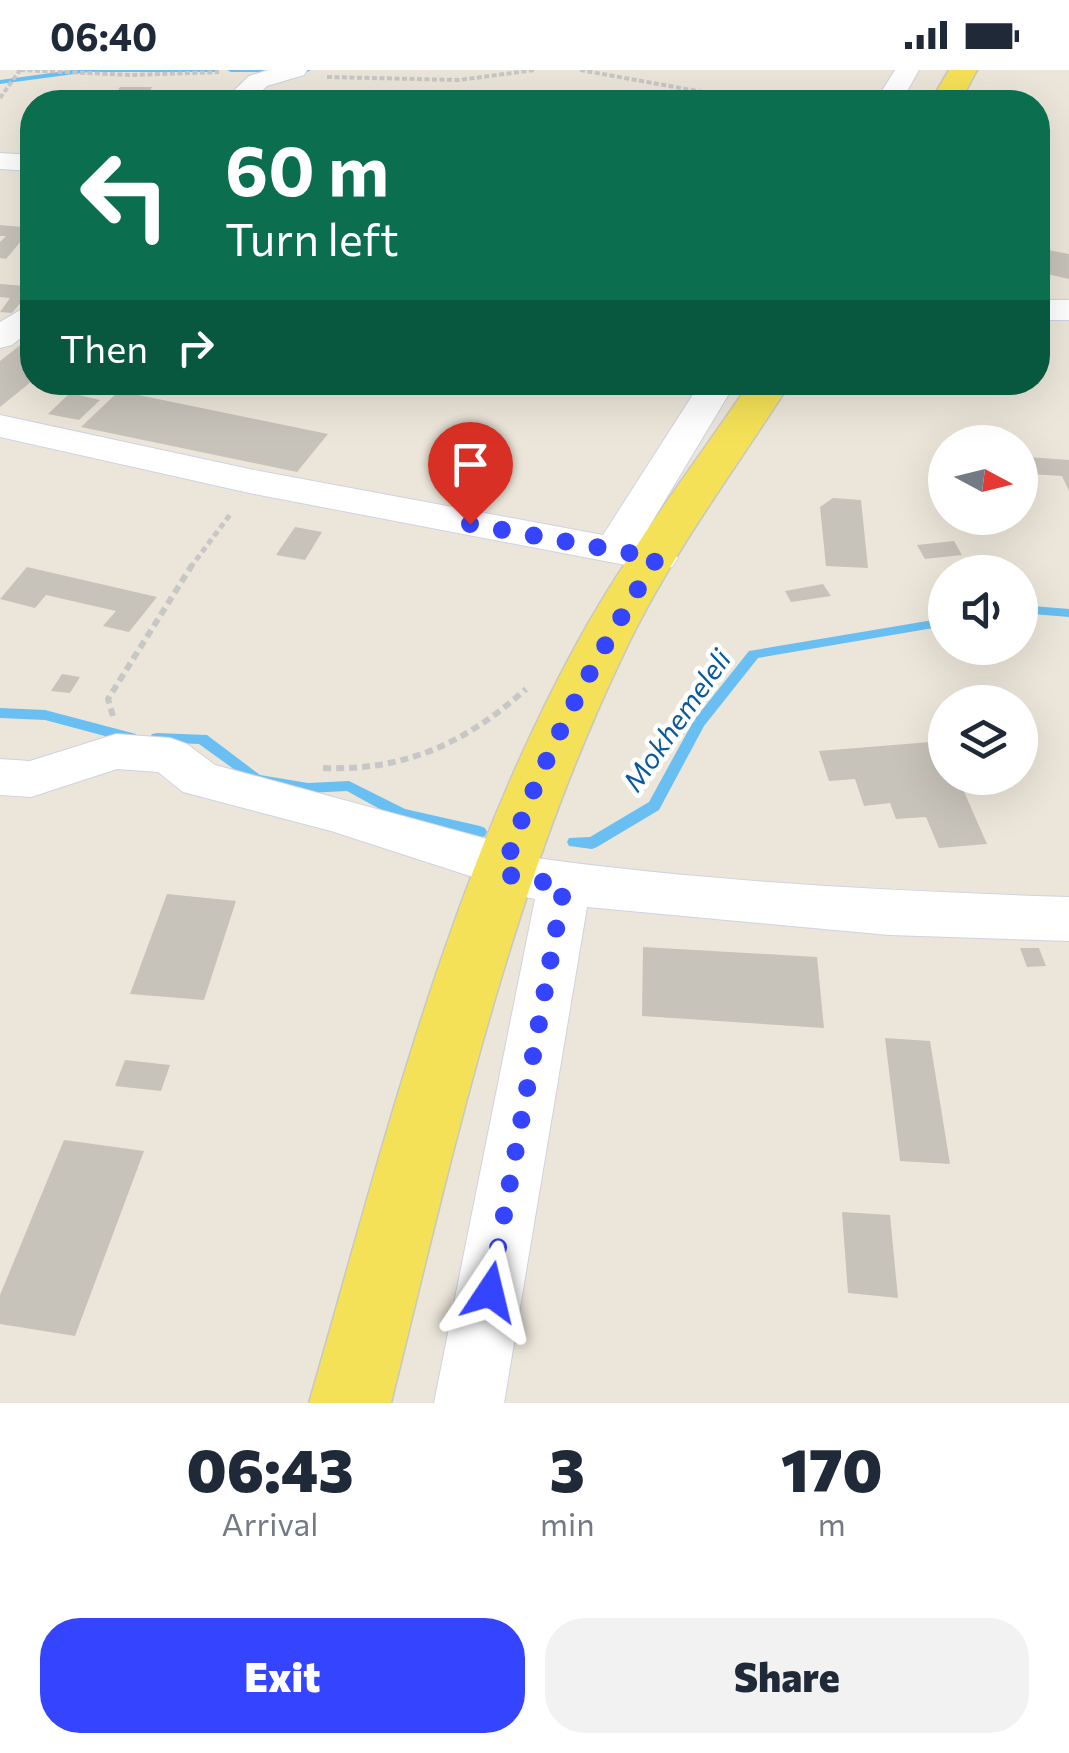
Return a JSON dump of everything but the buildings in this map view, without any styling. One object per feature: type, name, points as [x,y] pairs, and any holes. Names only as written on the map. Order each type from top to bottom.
[{"type":"main road","points":[[350,1403],[435,1095],[504,869],[536,785],[601,647],[635,555],[761,395]]},
{"type":"street","points":[[249,90],[258,81],[294,70]]},
{"type":"street","points":[[0,338],[20,322]]},
{"type":"street","points":[[0,426],[254,482],[635,555],[714,395]]},
{"type":"street","points":[[0,777],[31,779],[116,751],[170,756],[200,779],[335,813],[564,886],[888,913],[1069,919]]},
{"type":"street","points":[[469,1403],[564,886]]},
{"type":"path","points":[[0,98],[20,70]]},
{"type":"path","points":[[580,70],[692,90]]},
{"type":"path","points":[[116,751],[119,738],[108,698],[179,583],[254,482]]},
{"type":"path","points":[[310,768],[352,771],[420,760],[488,726],[531,684]]},
{"type":"waterway","points":[[0,82],[89,70],[214,70]]},
{"type":"waterway","points":[[231,70],[307,70]]},
{"type":"waterway","name":"Mokhemeleli","points":[[1038,610],[1069,613]]},
{"type":"waterway","name":"Mokhemeleli","points":[[574,842],[592,843],[654,806],[699,723],[754,654],[928,625]]},
{"type":"waterway","name":"Mokhemeleli","points":[[0,713],[45,715],[131,738]]},
{"type":"waterway","name":"Mokhemeleli","points":[[157,738],[202,739],[256,780],[308,788],[349,786],[401,814],[480,832]]},
{"type":"route","points":[[470,524],[657,558],[601,647],[536,785],[503,874],[564,886],[490,1292]]}]
